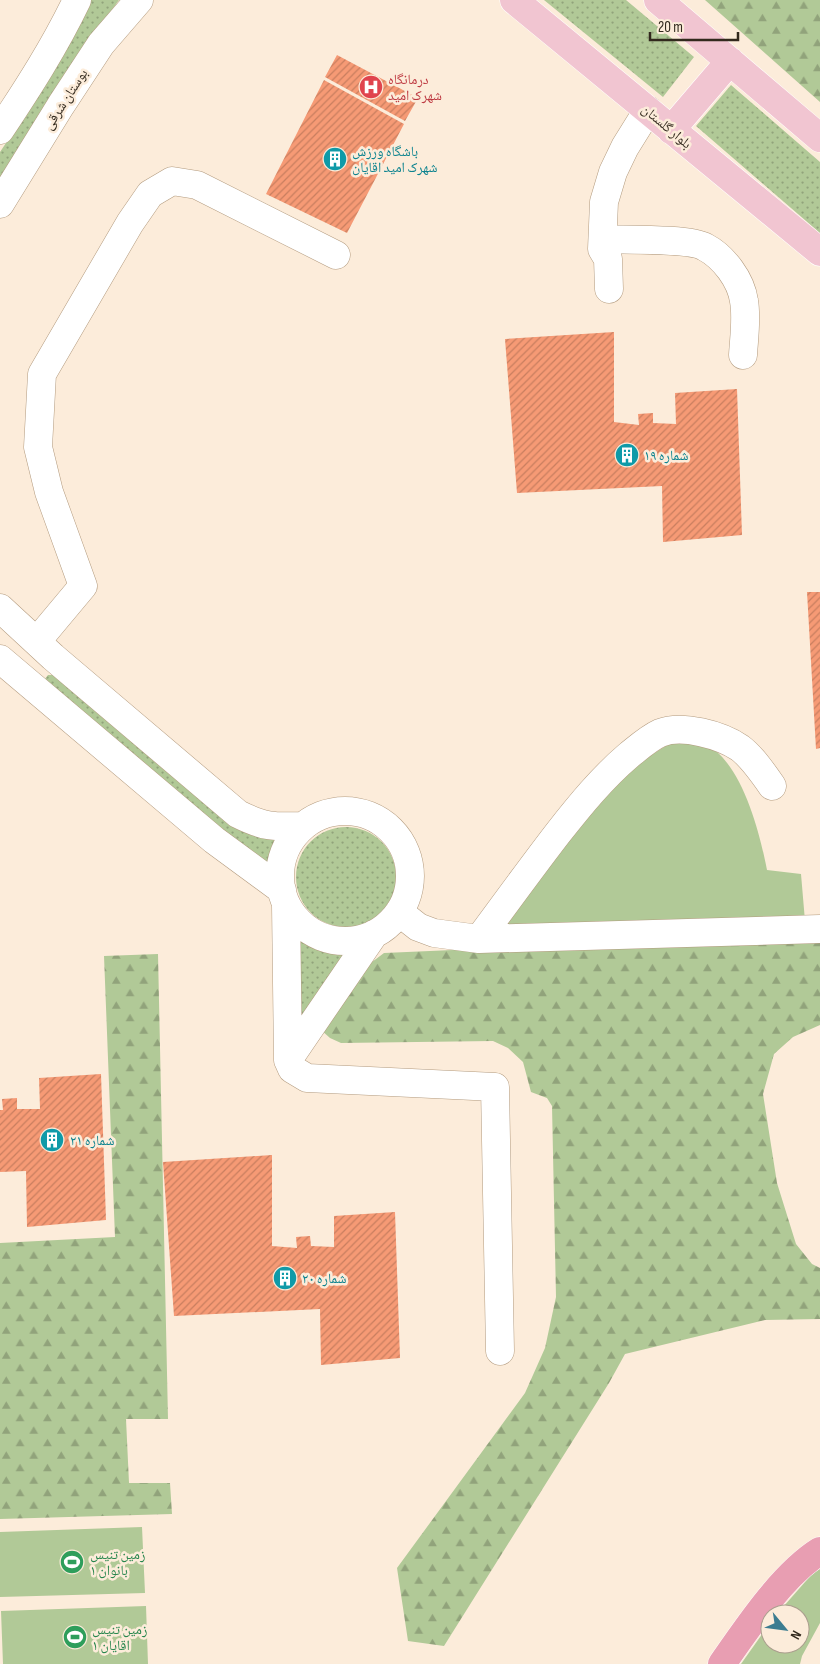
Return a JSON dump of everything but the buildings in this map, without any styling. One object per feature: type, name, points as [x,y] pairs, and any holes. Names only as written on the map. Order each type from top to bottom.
[{"type":"highway","points":[[722,1664],[763,1607],[806,1560],[820,1551]]},
{"type":"main road","name":"بلوار گلستان","points":[[514,0],[820,252]]},
{"type":"main road","points":[[658,0],[820,138]]},
{"type":"main road","points":[[671,130],[730,61]]},
{"type":"street","points":[[0,130],[30,85],[66,24],[77,0]]},
{"type":"street","name":"بوستان شرقی","points":[[0,204],[60,106],[101,44],[139,0]]},
{"type":"street","points":[[600,288],[608,259],[602,244],[604,202],[613,172],[624,147],[648,110]]},
{"type":"street","points":[[37,641],[82,586],[50,492],[38,447],[42,374],[130,224],[150,194],[172,181],[197,185],[336,254]]},
{"type":"street","points":[[602,244],[682,242],[704,246],[722,260],[739,283],[744,301],[743,355]]},
{"type":"street","points":[[0,608],[53,657],[238,814],[273,827],[301,826]]},
{"type":"street","points":[[0,659],[284,897],[296,919],[308,930],[324,938],[341,941],[357,940],[374,934],[400,912],[407,896],[410,880],[409,862],[404,846],[394,832],[381,821],[366,813],[349,810],[332,811],[315,817],[301,826],[290,839],[283,855],[280,873],[284,897],[288,1060],[292,1069],[307,1078],[495,1087],[500,1351]]},
{"type":"street","points":[[479,939],[540,855],[586,797],[612,769],[642,745],[661,733],[687,730],[717,737],[740,749],[760,769],[772,786]]},
{"type":"street","points":[[400,912],[418,927],[434,933],[479,939],[820,929]]},
{"type":"street","points":[[288,1060],[374,934]]},
{"type":"green space","points":[[90,0],[119,0],[81,53],[0,179],[0,152],[22,119]]},
{"type":"green space","points":[[544,0],[626,0],[694,57],[663,97]]},
{"type":"green space","points":[[705,0],[820,0],[820,102]]},
{"type":"green space","points":[[731,85],[820,162],[820,233],[696,126]]},
{"type":"green space","points":[[48,675],[53,675],[200,800],[234,825],[268,838],[282,840],[270,875],[45,679]]},
{"type":"green space","points":[[672,742],[707,744],[726,762],[735,775],[750,806],[767,870],[801,874],[805,921],[491,934],[559,846],[634,766]]},
{"type":"green space","points":[[346,827],[356,828],[374,835],[388,849],[395,867],[395,887],[388,905],[374,919],[356,926],[346,927],[336,926],[318,919],[304,905],[297,887],[296,877],[297,867],[304,849],[318,835],[336,828]]},
{"type":"green space","points":[[286,928],[326,948],[361,948],[292,1036]]},
{"type":"green space","points":[[820,942],[820,1025],[793,1037],[774,1054],[763,1094],[777,1183],[796,1244],[812,1264],[820,1268],[820,1319],[765,1320],[625,1354],[609,1383],[444,1646],[408,1641],[397,1568],[525,1393],[545,1348],[556,1297],[552,1106],[547,1098],[531,1092],[523,1062],[508,1048],[493,1041],[341,1043],[330,1038],[321,1030],[372,962],[384,953],[520,947]]},
{"type":"green space","points":[[158,954],[168,1419],[126,1419],[129,1483],[170,1483],[172,1514],[0,1519],[0,1243],[115,1237],[104,956]]},
{"type":"green space","name":"زمین تنیس ۱ بانوان","points":[[142,1527],[145,1593],[0,1597],[0,1532]]},
{"type":"green space","points":[[820,1569],[820,1623],[810,1641],[810,1604],[786,1604],[812,1574]]},
{"type":"green space","name":"زمین تنیس ۱ اقایان","points":[[146,1606],[148,1664],[3,1664],[1,1611]]},
{"type":"green space","points":[[760,1637],[760,1654],[803,1654],[800,1664],[741,1664]]},
{"type":"place","name":"درمانگاه شهرک امید","points":[[371,87]]},
{"type":"place","name":"باشگاه ورزش شهرک امید اقایان","points":[[335,159]]},
{"type":"place","name":"شماره ۱۹","points":[[627,455]]},
{"type":"place","name":"شماره ۲۱","points":[[52,1140]]},
{"type":"place","name":"شماره ۲۰","points":[[285,1278]]},
{"type":"place","name":"زمین تنیس ۱ بانوان","points":[[72,1562]]},
{"type":"place","name":"زمین تنیس ۱ اقایان","points":[[75,1637]]}]
